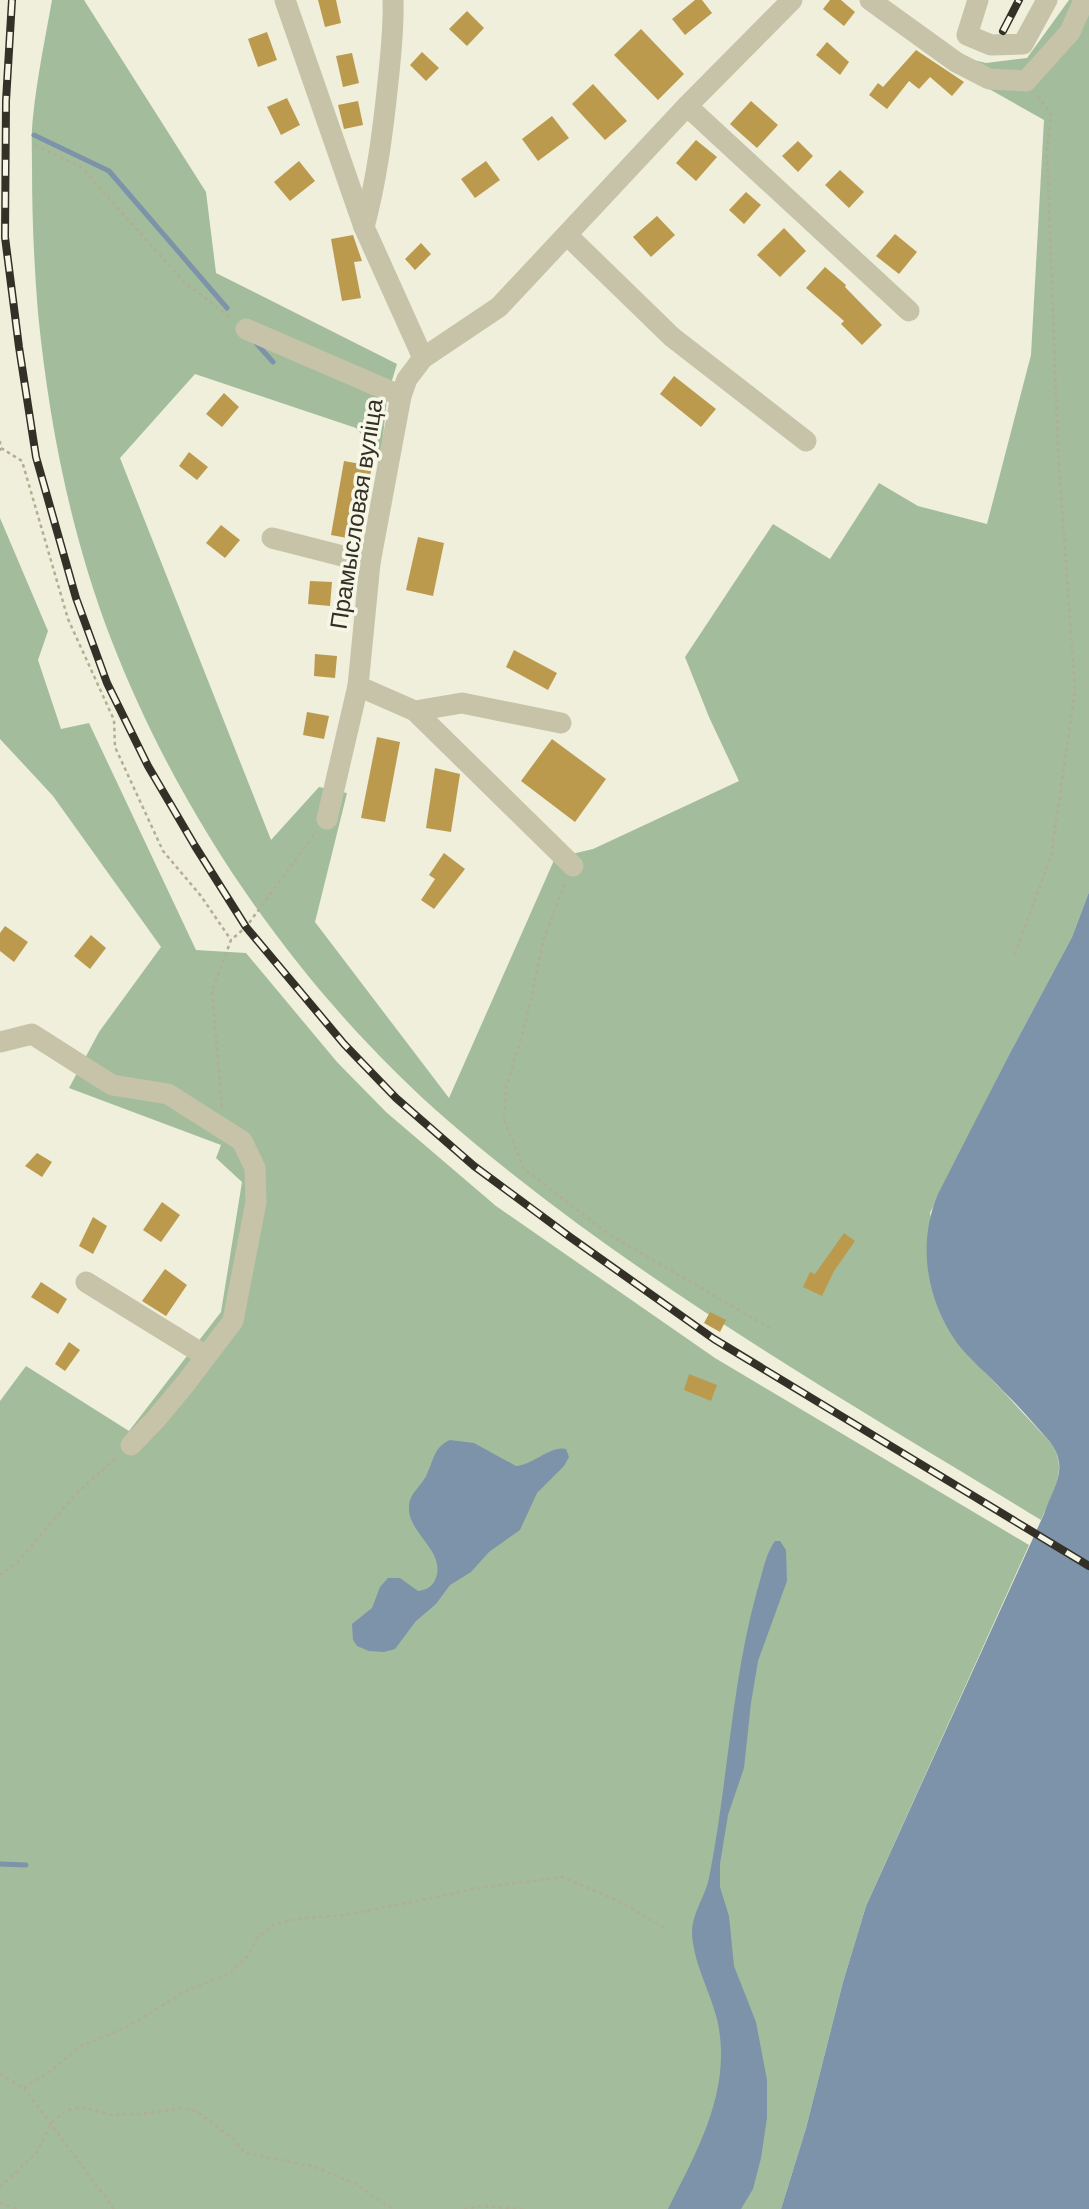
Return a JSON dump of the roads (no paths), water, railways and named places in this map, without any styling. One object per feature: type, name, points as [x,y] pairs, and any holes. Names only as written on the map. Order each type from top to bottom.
[{"type":"street","points":[[285,0],[364,227],[423,358]]},
{"type":"street","points":[[364,227],[374,190],[386,103],[394,21],[393,0]]},
{"type":"street","name":"Прамысловая вуліца","points":[[327,819],[358,686],[370,563],[401,396],[407,379],[423,358],[499,307],[792,0]]},
{"type":"street","points":[[870,0],[956,62],[989,79],[1026,81],[1070,32],[1084,0]]},
{"type":"street","points":[[978,0],[967,35],[991,46],[1023,44],[1047,0]]},
{"type":"street","points":[[687,107],[909,311]]},
{"type":"street","points":[[568,236],[672,337],[806,441]]},
{"type":"street","points":[[246,329],[401,396]]},
{"type":"street","points":[[272,538],[370,563]]},
{"type":"street","points":[[358,686],[415,711],[573,866]]},
{"type":"street","points":[[415,711],[462,703],[561,723]]},
{"type":"street","points":[[0,1042],[32,1034],[112,1085],[168,1094],[242,1141],[255,1168],[256,1202],[233,1321],[156,1419],[131,1445]]},
{"type":"street","points":[[86,1282],[206,1356]]},
{"type":"water","points":[[1089,892],[1089,2209],[781,2209],[806,2128],[843,1982],[866,1906],[1058,1478],[1059,1461],[1050,1442],[962,1349],[946,1326],[938,1308],[928,1270],[928,1232],[938,1194],[1072,937]]},
{"type":"water","points":[[450,1440],[474,1443],[516,1466],[554,1450],[566,1449],[569,1457],[564,1466],[537,1493],[520,1530],[489,1552],[471,1572],[450,1585],[436,1604],[416,1621],[395,1649],[384,1652],[369,1651],[357,1646],[353,1640],[352,1624],[372,1608],[380,1587],[388,1578],[400,1578],[418,1591],[428,1588],[435,1580],[438,1570],[436,1560],[414,1525],[409,1507],[411,1498],[425,1478],[438,1450]]},
{"type":"water","points":[[775,1541],[780,1541],[786,1550],[787,1581],[758,1661],[744,1768],[728,1815],[720,1864],[720,1887],[729,1916],[734,1966],[756,2022],[767,2080],[767,2118],[761,2158],[753,2189],[741,2209],[668,2209],[710,2118],[720,2070],[721,2045],[717,2019],[695,1955],[692,1933],[696,1912],[709,1878],[748,1626],[764,1565]]},
{"type":"waterway","points":[[34,135],[109,171],[227,308]]},
{"type":"waterway","points":[[256,343],[273,362]]},
{"type":"waterway","points":[[0,1864],[26,1865]]},
{"type":"railway","points":[[12,0],[6,101],[5,237],[36,457],[76,598],[107,683],[148,766],[246,927],[344,1044],[396,1098],[474,1166],[714,1339],[1089,1566]]},
{"type":"railway","points":[[1003,31],[1019,0]]}]
